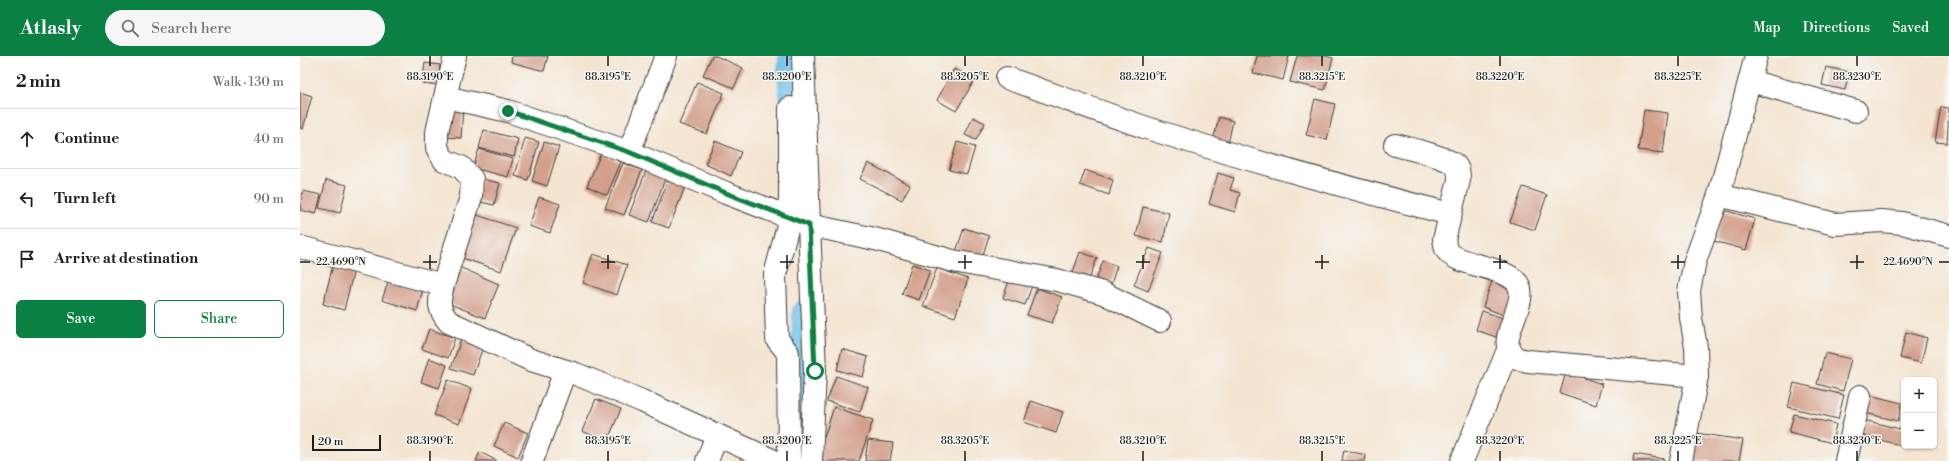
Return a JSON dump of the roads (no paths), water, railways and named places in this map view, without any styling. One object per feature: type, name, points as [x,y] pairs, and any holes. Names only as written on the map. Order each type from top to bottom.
[{"type":"street","points":[[455,56],[437,132],[437,148],[444,160],[462,167],[472,179],[472,197],[443,285],[439,302],[441,313],[449,322],[531,360],[565,371],[642,401],[774,461]]},
{"type":"street","points":[[629,152],[666,56]]},
{"type":"street","points":[[790,56],[800,222],[815,371],[811,461]]},
{"type":"street","points":[[789,461],[788,353],[777,339],[775,275],[800,222],[803,56]]},
{"type":"street","points":[[1681,461],[1697,376],[1696,347],[1690,318],[1689,291],[1696,260],[1719,195],[1750,80],[1754,56]]},
{"type":"street","points":[[1007,78],[1145,127],[1239,157],[1335,185],[1450,214]]},
{"type":"street","points":[[1750,80],[1856,111]]},
{"type":"street","points":[[445,97],[508,111],[629,152],[800,222],[875,239],[953,261],[1058,280],[1103,293],[1160,321]]},
{"type":"street","points":[[1395,145],[1455,164],[1459,171],[1459,180],[1444,240],[1447,250],[1455,257],[1514,279],[1520,287],[1520,295],[1508,340],[1508,350],[1462,461]]},
{"type":"street","points":[[1719,195],[1835,224],[1882,221],[1902,223],[1949,236]]},
{"type":"street","points":[[300,247],[443,285]]},
{"type":"street","points":[[1508,350],[1514,357],[1528,361],[1697,376]]},
{"type":"street","points":[[532,461],[565,371]]},
{"type":"street","points":[[1846,461],[1860,396]]},
{"type":"street","points":[[708,461],[717,435]]},
{"type":"waterway","points":[[790,56],[789,73],[793,129]]},
{"type":"waterway","points":[[788,456],[801,423],[804,312]]}]
